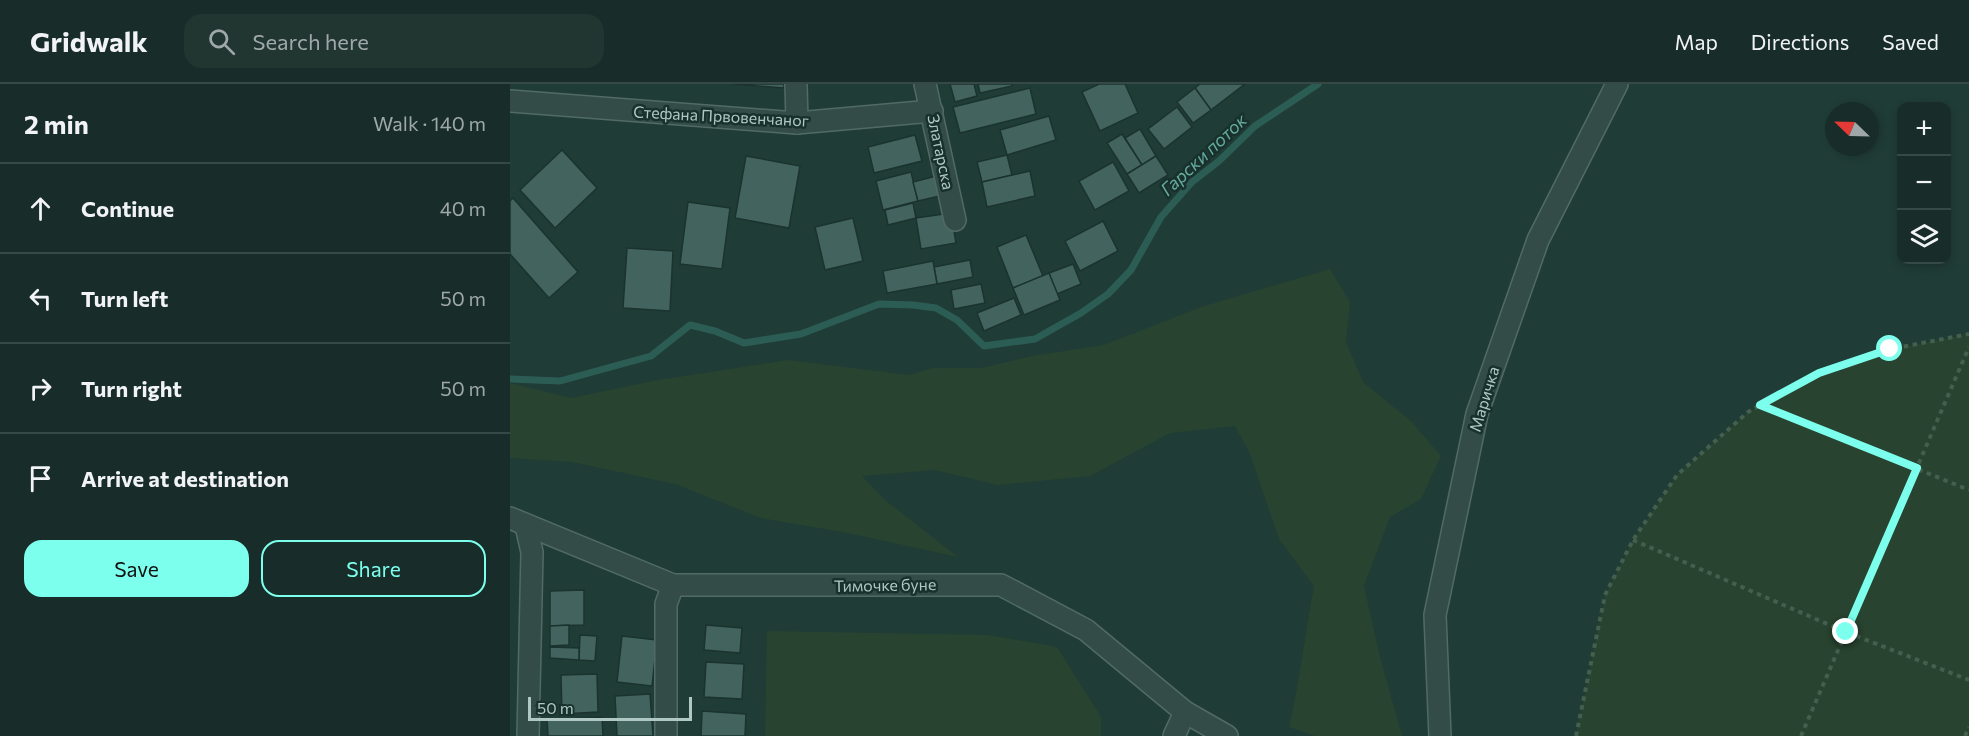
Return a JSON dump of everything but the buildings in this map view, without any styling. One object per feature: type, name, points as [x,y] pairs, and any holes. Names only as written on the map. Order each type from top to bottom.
[{"type":"street","points":[[796,84],[797,123]]},
{"type":"street","name":"Златарска","points":[[925,84],[955,220]]},
{"type":"street","name":"Маричка","points":[[1440,736],[1435,615],[1477,414],[1538,240],[1617,84]]},
{"type":"street","name":"Стефана Првовенчаног","points":[[510,101],[797,123],[932,111]]},
{"type":"street","points":[[518,522],[532,552],[528,736]]},
{"type":"street","name":"Тимочке буне","points":[[518,522],[673,585],[1001,585],[1086,630],[1185,712],[1227,736]]},
{"type":"street","points":[[666,736],[666,604],[673,585]]},
{"type":"street","points":[[1174,736],[1185,712]]},
{"type":"path","points":[[1576,736],[1605,595],[1633,540],[1677,475],[1748,411],[1819,373],[1890,349],[1969,334]]},
{"type":"path","points":[[1801,736],[1969,347]]},
{"type":"path","points":[[1760,405],[1969,490]]},
{"type":"path","points":[[1633,540],[1846,632],[1969,680]]},
{"type":"path","points":[[1965,736],[1969,728]]},
{"type":"green space","points":[[1330,269],[1350,302],[1346,342],[1363,382],[1412,422],[1441,456],[1421,499],[1390,517],[1364,586],[1379,653],[1402,736],[1315,736],[1289,727],[1314,586],[1279,539],[1250,454],[1235,426],[1170,433],[1090,476],[998,485],[935,470],[862,476],[885,500],[958,557],[848,533],[761,518],[675,484],[572,462],[510,458],[510,383],[571,398],[658,380],[788,360],[909,375],[933,368],[982,368],[1032,356],[1104,345],[1201,307]]},
{"type":"green space","points":[[1969,334],[1969,736],[1576,736],[1605,595],[1633,540],[1677,475],[1748,412],[1819,373],[1891,349]]},
{"type":"green space","points":[[767,631],[988,635],[1057,647],[1101,717],[1101,736],[765,736]]},
{"type":"waterway","name":"Гарски поток","points":[[510,379],[560,381],[651,356],[690,325],[715,331],[744,343],[801,334],[879,304],[936,308],[957,320],[984,346],[1035,339],[1081,313],[1108,294],[1131,270],[1161,217],[1192,182],[1219,161],[1255,126],[1318,84]]},
{"type":"route","points":[[1846,632],[1917,468],[1760,405],[1819,373],[1890,349]]}]
